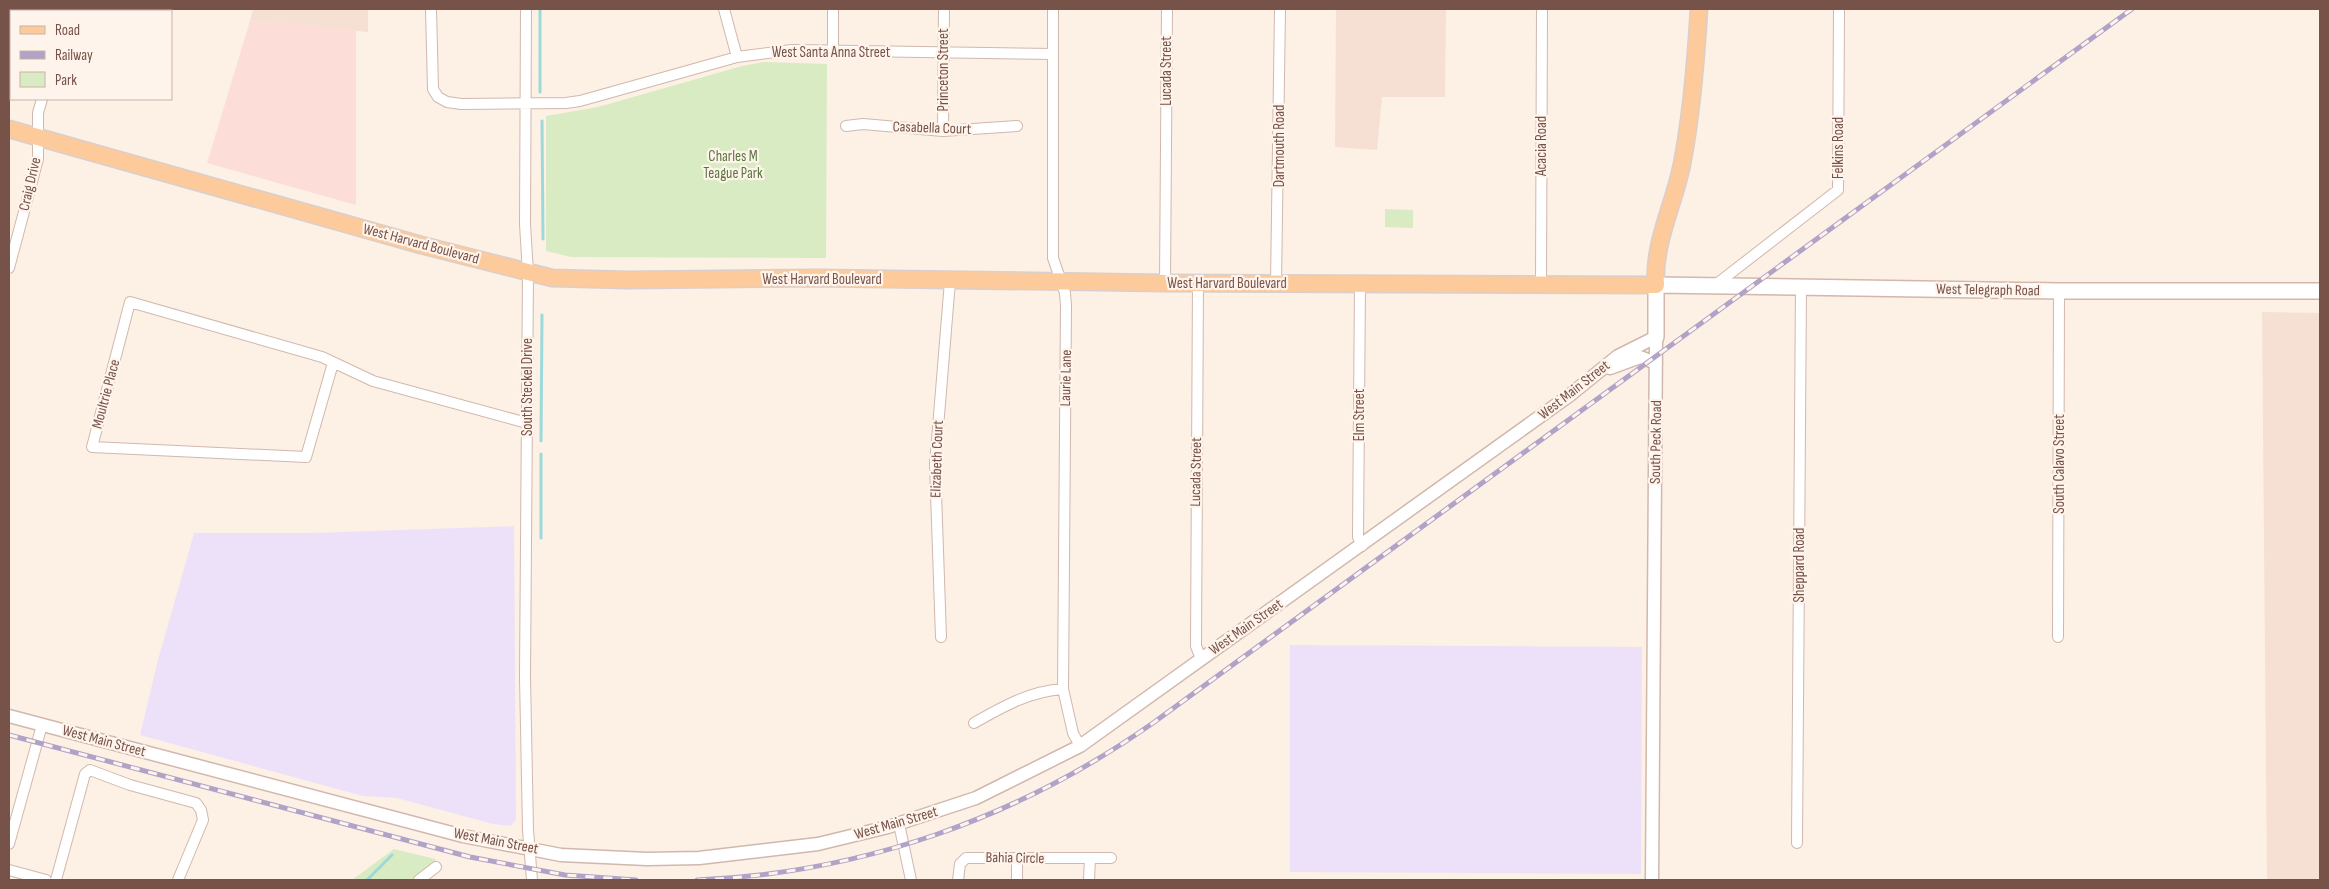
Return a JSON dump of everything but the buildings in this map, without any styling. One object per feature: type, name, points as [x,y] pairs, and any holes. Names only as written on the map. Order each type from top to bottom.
[{"type":"main road","name":"South Peck Road","points":[[1656,337],[1654,264],[1680,173],[1686,141],[1699,9]]},
{"type":"main road","name":"West Harvard Boulevard","points":[[9,129],[528,273],[552,278],[628,280],[819,278],[950,281],[1061,280],[1164,283],[1541,283],[1656,285]]},
{"type":"main road","name":"West Telegraph Road","points":[[1656,285],[2263,293],[2320,291]]},
{"type":"street","points":[[431,9],[432,77],[433,88],[438,97],[447,102],[461,104],[526,104]]},
{"type":"street","name":"South Steckel Drive","points":[[526,9],[525,224],[528,273],[525,677],[528,830],[532,880]]},
{"type":"street","points":[[724,9],[737,57]]},
{"type":"street","points":[[833,9],[833,52]]},
{"type":"street","name":"Princeton Street","points":[[943,130],[944,9]]},
{"type":"street","name":"Laurie Lane","points":[[1053,9],[1053,258],[1061,280],[1066,306],[1063,689],[1073,732],[1080,746]]},
{"type":"street","name":"Lucada Street","points":[[1164,283],[1166,9]]},
{"type":"street","name":"Dartmouth Road","points":[[1276,283],[1280,9]]},
{"type":"street","name":"Acacia Road","points":[[1541,283],[1542,9]]},
{"type":"street","name":"Felkins Road","points":[[1714,286],[1838,190],[1839,9]]},
{"type":"street","name":"West Santa Anna Street","points":[[526,104],[580,101],[737,57],[792,50],[1053,54]]},
{"type":"street","name":"Craig Drive","points":[[9,268],[38,159],[38,114],[42,100]]},
{"type":"street","name":"Casabella Court","points":[[846,126],[863,124],[943,130],[1017,126]]},
{"type":"street","name":"Elizabeth Court","points":[[941,637],[935,464],[950,281]]},
{"type":"street","name":"Lucada Street","points":[[1198,283],[1196,646],[1201,659]]},
{"type":"street","name":"Elm Street","points":[[1360,283],[1358,538],[1362,546]]},
{"type":"street","name":"Sheppard Road","points":[[1797,843],[1801,286]]},
{"type":"street","name":"South Calavo Street","points":[[2058,637],[2059,291]]},
{"type":"street","name":"Moultrie Place","points":[[333,363],[306,457],[92,447],[130,302],[322,357],[374,382],[527,423]]},
{"type":"street","name":"West Main Street","points":[[9,716],[463,836],[561,854],[610,858],[699,858],[818,844],[899,824],[976,798],[1080,746],[1362,546],[1570,395],[1618,356],[1656,337]]},
{"type":"street","name":"South Peck Road","points":[[1652,880],[1656,337]]},
{"type":"street","points":[[1594,374],[1640,357],[1656,363]]},
{"type":"street","points":[[974,723],[1006,704],[1029,695],[1063,689]]},
{"type":"street","points":[[9,844],[42,725]]},
{"type":"street","points":[[56,880],[85,774],[90,770],[130,785],[196,804],[201,810],[203,820],[178,880]]},
{"type":"street","points":[[899,824],[912,880]]},
{"type":"street","name":"Bahia Circle","points":[[958,880],[960,864],[966,858],[1112,858]]},
{"type":"street","points":[[1017,858],[1017,880]]},
{"type":"street","points":[[1089,880],[1090,858]]},
{"type":"street","points":[[419,880],[436,868]]},
{"type":"street","points":[[9,870],[46,880]]},
{"type":"shaded area","points":[[253,9],[368,9],[368,32],[250,21]]},
{"type":"shaded area","points":[[1336,9],[1446,9],[1445,97],[1382,97],[1377,150],[1335,147]]},
{"type":"shaded area","points":[[250,21],[356,30],[356,205],[207,163]]},
{"type":"shaded area","points":[[2262,312],[2320,313],[2320,880],[2267,880]]},
{"type":"shaded area","points":[[514,526],[516,819],[511,826],[493,824],[397,798],[363,796],[140,735],[158,660],[194,533],[313,533]]},
{"type":"shaded area","points":[[1290,645],[1642,647],[1641,874],[1290,872]]},
{"type":"green space","name":"Charles M Teague Park","points":[[764,62],[827,64],[826,258],[571,257],[546,251],[546,116],[598,107],[742,66]]},
{"type":"green space","points":[[1385,209],[1413,210],[1413,228],[1385,227]]},
{"type":"green space","points":[[394,849],[435,859],[436,862],[412,880],[352,880]]},
{"type":"waterway","points":[[540,9],[540,92]]},
{"type":"waterway","points":[[542,121],[543,239]]},
{"type":"waterway","points":[[541,441],[542,315]]},
{"type":"waterway","points":[[541,454],[541,538]]},
{"type":"waterway","points":[[367,880],[392,855]]},
{"type":"railway","points":[[697,880],[758,875],[819,866],[878,852],[936,834],[993,813],[1048,787],[1101,757],[1153,723],[2132,9]]},
{"type":"railway","points":[[9,735],[470,857],[565,875],[636,880]]}]
